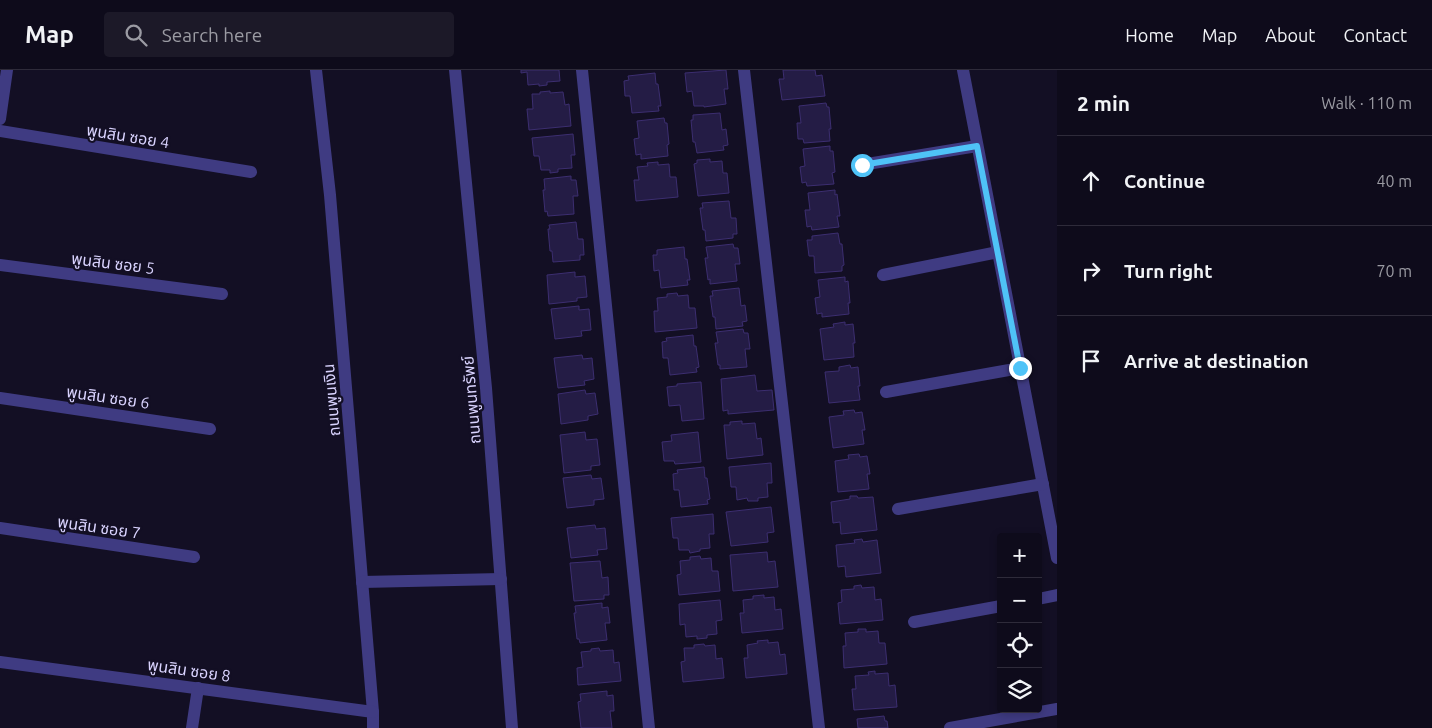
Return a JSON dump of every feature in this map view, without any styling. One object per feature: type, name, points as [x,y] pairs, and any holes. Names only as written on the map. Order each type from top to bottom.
[{"type":"street","points":[[0,119],[7,70]]},
{"type":"street","name":"ถนนพูนเงิน","points":[[316,70],[330,195],[373,728]]},
{"type":"street","name":"ถนนพูนทรัพย์","points":[[455,70],[486,388],[512,728]]},
{"type":"street","points":[[582,70],[649,728]]},
{"type":"street","points":[[744,70],[819,728]]},
{"type":"street","points":[[963,70],[1057,558]]},
{"type":"street","name":"พูนสิน ซอย 4","points":[[0,131],[251,172]]},
{"type":"street","points":[[862,165],[977,146]]},
{"type":"street","points":[[883,275],[998,252]]},
{"type":"street","name":"พูนสิน ซอย 5","points":[[0,265],[222,294]]},
{"type":"street","points":[[886,392],[1020,368]]},
{"type":"street","name":"พูนสิน ซอย 6","points":[[0,398],[210,429]]},
{"type":"street","points":[[898,509],[1043,484]]},
{"type":"street","name":"พูนสิน ซอย 7","points":[[0,528],[194,557]]},
{"type":"street","points":[[362,582],[501,579]]},
{"type":"street","points":[[1042,598],[1057,595]]},
{"type":"street","points":[[914,622],[997,607]]},
{"type":"street","name":"พูนสิน ซอย 8","points":[[0,662],[373,712]]},
{"type":"street","points":[[192,728],[198,688]]},
{"type":"street","points":[[950,728],[977,726],[1057,709]]},
{"type":"building","points":[[521,70],[559,70],[560,81],[547,82],[547,85],[539,86],[539,84],[528,85],[527,72],[521,73]]},
{"type":"building","points":[[726,70],[728,89],[724,89],[726,104],[704,107],[694,106],[692,91],[687,92],[685,73]]},
{"type":"building","points":[[783,70],[815,70],[816,76],[822,75],[825,96],[782,100],[779,79],[784,79]]},
{"type":"building","points":[[655,73],[661,106],[658,106],[659,111],[632,113],[630,96],[625,96],[624,81],[629,80],[628,76]]},
{"type":"building","points":[[550,91],[550,93],[563,92],[565,105],[569,104],[571,126],[529,130],[527,109],[533,109],[532,94]]},
{"type":"building","points":[[826,103],[827,107],[829,107],[830,141],[804,143],[803,139],[798,139],[797,123],[801,123],[799,106]]},
{"type":"building","points":[[720,113],[722,130],[726,129],[728,145],[723,146],[724,150],[697,153],[695,142],[693,142],[691,120],[693,120],[693,115]]},
{"type":"building","points":[[664,118],[665,123],[667,123],[668,156],[641,159],[641,154],[636,155],[634,139],[639,138],[637,121]]},
{"type":"building","points":[[573,134],[575,155],[571,155],[572,168],[558,169],[558,172],[550,173],[550,170],[541,170],[539,156],[534,156],[532,138]]},
{"type":"building","points":[[830,146],[830,151],[833,151],[835,172],[832,173],[834,184],[807,186],[806,182],[802,183],[800,167],[805,166],[803,149]]},
{"type":"building","points":[[710,159],[710,162],[722,161],[723,173],[727,173],[729,193],[698,196],[694,164],[697,163],[697,160]]},
{"type":"building","points":[[658,162],[658,165],[669,164],[670,177],[676,177],[678,197],[636,201],[634,180],[639,180],[637,167],[648,166],[647,163]]},
{"type":"building","points":[[571,176],[571,180],[576,180],[578,196],[573,196],[574,214],[548,216],[547,211],[545,212],[544,179]]},
{"type":"building","points":[[835,190],[840,216],[837,216],[839,227],[812,230],[811,226],[807,227],[805,210],[810,210],[808,193]]},
{"type":"building","points":[[729,201],[731,218],[736,218],[737,234],[733,234],[733,238],[706,241],[700,208],[703,208],[702,203]]},
{"type":"building","points":[[576,222],[578,239],[583,239],[584,255],[580,255],[580,260],[553,262],[552,251],[550,251],[549,225]]},
{"type":"building","points":[[838,233],[840,244],[842,244],[844,265],[842,266],[842,271],[815,273],[814,256],[809,256],[807,240],[812,240],[812,236]]},
{"type":"building","points":[[733,244],[734,248],[738,248],[740,264],[735,264],[737,281],[710,284],[705,258],[708,258],[706,247]]},
{"type":"building","points":[[684,247],[690,280],[687,280],[688,285],[661,288],[659,270],[654,271],[653,255],[657,255],[657,250]]},
{"type":"building","points":[[575,272],[575,277],[585,276],[587,297],[577,298],[577,301],[549,304],[547,275]]},
{"type":"building","points":[[845,277],[845,282],[848,281],[849,314],[822,317],[822,313],[817,314],[815,298],[820,297],[818,280]]},
{"type":"building","points":[[739,288],[741,306],[745,305],[747,321],[742,322],[743,326],[716,329],[710,296],[713,296],[712,291]]},
{"type":"building","points":[[677,293],[678,296],[688,295],[689,308],[695,308],[697,328],[655,332],[654,311],[658,311],[657,298]]},
{"type":"building","points":[[579,306],[579,310],[589,309],[591,330],[581,331],[582,336],[555,339],[551,309]]},
{"type":"building","points":[[845,322],[845,325],[853,324],[854,357],[824,360],[820,329],[834,327],[833,324]]},
{"type":"building","points":[[743,329],[744,333],[748,333],[750,349],[745,349],[747,367],[720,369],[715,343],[718,343],[716,332]]},
{"type":"building","points":[[693,335],[699,367],[696,368],[697,372],[670,375],[668,358],[663,358],[662,342],[667,341],[666,338]]},
{"type":"building","points":[[582,355],[583,359],[592,358],[594,379],[584,381],[585,385],[558,388],[554,358]]},
{"type":"building","points":[[850,365],[851,368],[858,367],[860,400],[829,403],[825,372],[839,371],[839,367]]},
{"type":"building","points":[[755,375],[757,391],[772,390],[774,410],[728,414],[728,410],[723,411],[721,379]]},
{"type":"building","points":[[701,382],[704,419],[682,421],[680,405],[669,406],[667,387],[677,386],[677,384]]},
{"type":"building","points":[[585,390],[586,394],[595,393],[598,414],[588,416],[588,420],[561,424],[558,394]]},
{"type":"building","points":[[854,410],[855,413],[862,412],[865,430],[862,430],[864,444],[833,448],[829,417],[844,415],[843,411]]},
{"type":"building","points":[[742,421],[742,424],[755,423],[757,439],[761,438],[763,455],[727,459],[724,425],[730,425],[730,422]]},
{"type":"building","points":[[585,432],[586,440],[597,439],[600,465],[591,466],[591,470],[564,473],[560,435]]},
{"type":"building","points":[[698,432],[701,462],[675,464],[674,461],[664,461],[662,442],[672,441],[671,435]]},
{"type":"building","points":[[859,454],[860,457],[867,456],[870,474],[867,474],[869,489],[838,492],[835,461],[849,459],[848,455]]},
{"type":"building","points":[[771,463],[772,483],[767,483],[768,497],[758,498],[758,501],[748,501],[747,498],[737,500],[736,487],[731,487],[729,467]]},
{"type":"building","points":[[704,467],[710,499],[707,500],[708,504],[681,507],[679,490],[674,490],[673,474],[678,473],[677,470]]},
{"type":"building","points":[[591,475],[592,479],[601,478],[604,499],[594,500],[594,505],[567,508],[563,478]]},
{"type":"building","points":[[850,496],[857,496],[858,498],[873,497],[877,530],[841,534],[840,522],[833,523],[831,502],[850,499]]},
{"type":"building","points":[[771,507],[774,532],[767,533],[768,542],[731,546],[726,512]]},
{"type":"building","points":[[713,514],[714,534],[709,534],[710,548],[690,553],[689,550],[679,550],[678,538],[673,538],[671,518]]},
{"type":"building","points":[[595,525],[596,529],[605,528],[607,549],[597,550],[598,555],[571,558],[567,528]]},
{"type":"building","points":[[862,539],[863,542],[877,540],[881,573],[846,577],[845,566],[838,567],[836,545],[855,543],[854,540]]},
{"type":"building","points":[[767,552],[768,562],[775,561],[778,587],[733,591],[730,555]]},
{"type":"building","points":[[700,556],[701,559],[711,558],[712,571],[718,571],[720,591],[679,595],[677,575],[681,574],[680,561]]},
{"type":"building","points":[[600,561],[602,578],[608,577],[609,595],[604,595],[604,599],[574,601],[570,563]]},
{"type":"building","points":[[861,585],[862,588],[874,587],[875,600],[881,599],[883,620],[840,624],[838,603],[842,602],[841,590],[854,589],[854,586]]},
{"type":"building","points":[[764,595],[764,598],[774,597],[775,610],[781,609],[783,629],[742,633],[740,613],[744,613],[743,600],[753,599],[753,596]]},
{"type":"building","points":[[720,600],[722,620],[716,621],[717,634],[697,639],[697,636],[686,637],[685,624],[680,625],[679,604]]},
{"type":"building","points":[[602,603],[602,608],[608,607],[610,623],[605,623],[607,640],[580,643],[579,639],[577,639],[575,606]]},
{"type":"building","points":[[858,629],[866,629],[866,632],[878,631],[879,643],[885,643],[887,664],[844,668],[843,646],[846,646],[845,633],[858,632]]},
{"type":"building","points":[[768,640],[768,643],[778,642],[780,655],[785,654],[787,674],[746,678],[744,658],[748,658],[747,645],[758,643],[757,641]]},
{"type":"building","points":[[704,644],[705,646],[715,645],[716,659],[722,658],[724,678],[683,682],[681,662],[685,661],[684,648],[694,648],[694,645]]},
{"type":"building","points":[[599,648],[600,651],[613,650],[614,663],[619,662],[621,681],[578,685],[577,668],[583,667],[581,652]]},
{"type":"building","points":[[875,671],[875,674],[888,673],[889,686],[895,685],[897,707],[854,710],[852,689],[856,689],[855,676],[869,675],[868,672]]},
{"type":"building","points":[[607,691],[607,696],[613,695],[614,711],[610,711],[612,728],[581,728],[578,702],[581,701],[580,694]]},
{"type":"building","points":[[884,716],[888,728],[858,728],[857,719]]},
{"type":"route","points":[[862,165],[977,146],[1020,368]]}]
